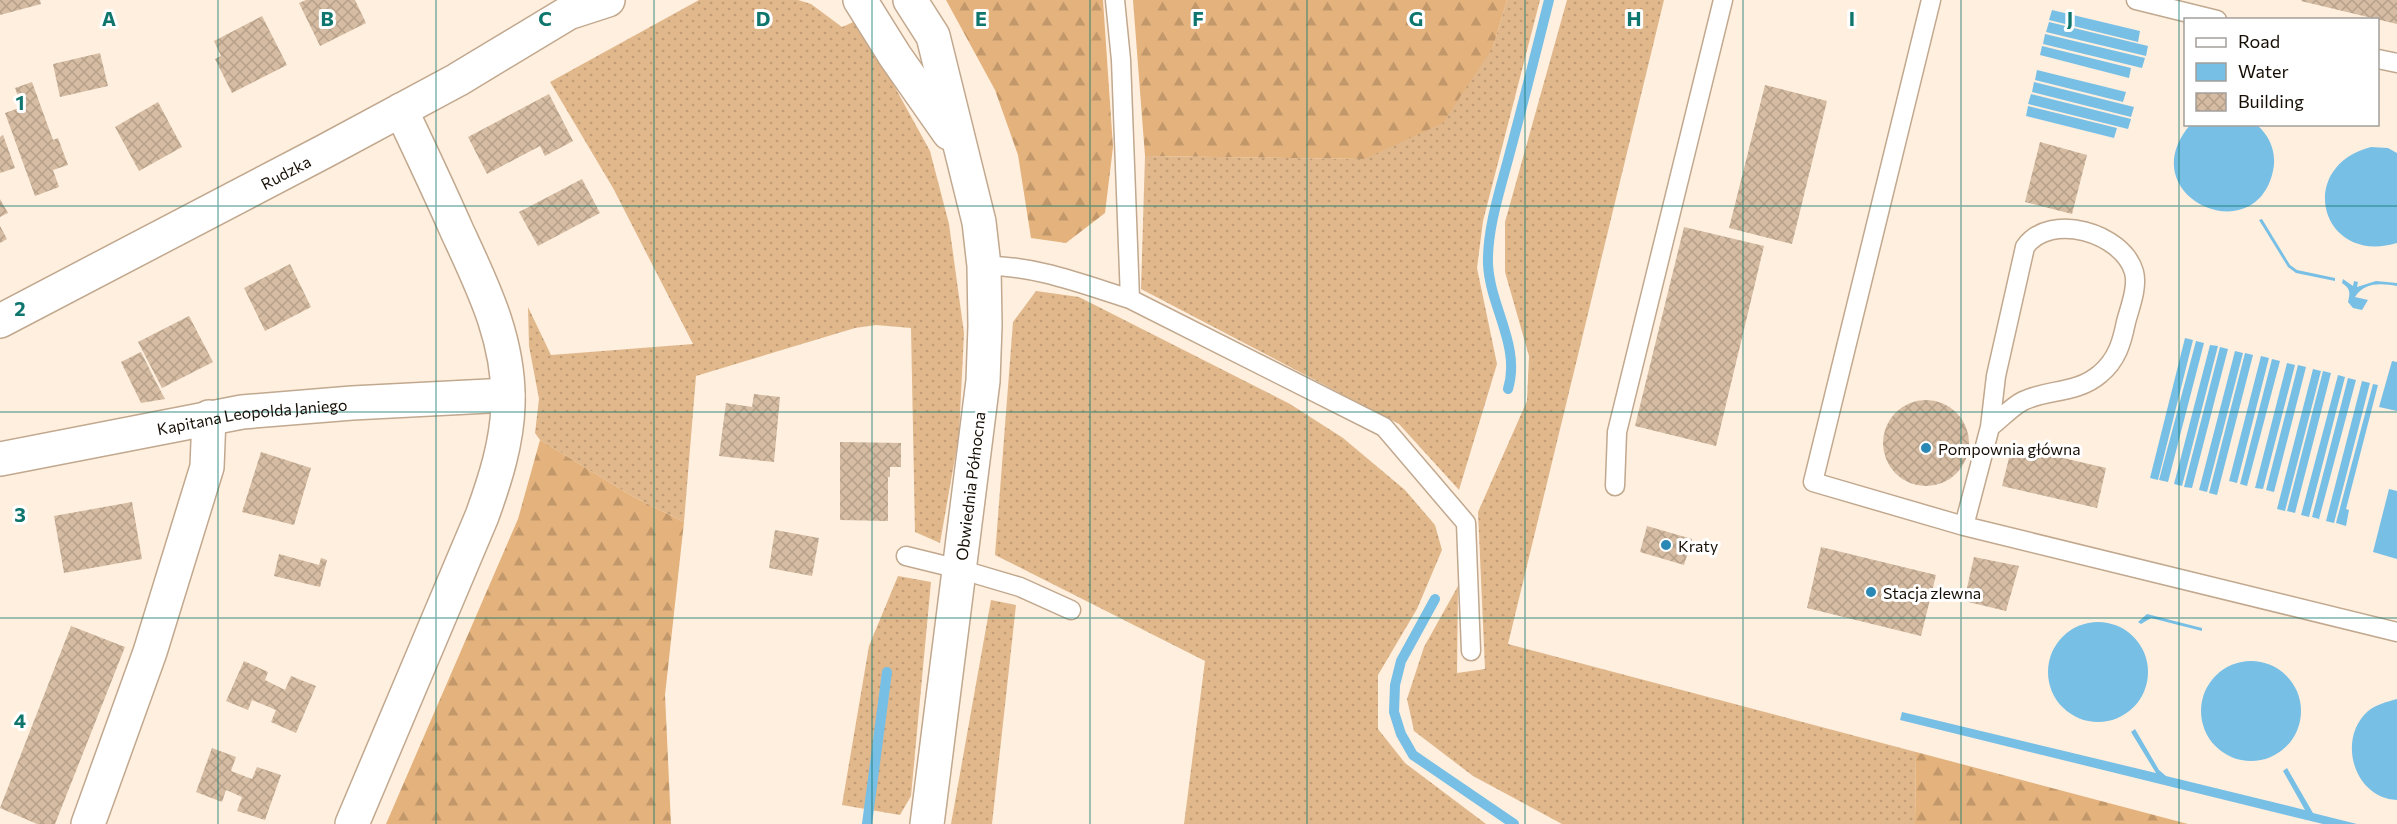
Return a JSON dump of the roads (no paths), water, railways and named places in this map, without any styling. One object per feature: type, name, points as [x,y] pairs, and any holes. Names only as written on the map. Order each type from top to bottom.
[{"type":"main road","name":"Rudzka","points":[[0,321],[457,80],[573,7],[608,0]]},
{"type":"main road","name":"Obwiednia Północna","points":[[860,0],[894,56],[960,148]]},
{"type":"main road","name":"Obwiednia Północna","points":[[910,0],[933,36],[979,222],[984,266],[983,381],[927,824]]},
{"type":"main road","points":[[352,824],[483,516],[503,447],[508,395],[505,353],[490,302],[401,110]]},
{"type":"main road","name":"Kapitana Leopolda Janiego","points":[[0,459],[242,412],[352,403],[508,395]]},
{"type":"main road","points":[[88,824],[150,652],[207,467],[209,417]]},
{"type":"lane","points":[[1115,0],[1120,60],[1130,299]]},
{"type":"lane","points":[[1615,486],[1617,432],[1723,0]]},
{"type":"lane","points":[[1931,0],[1814,482],[1965,526],[2397,632]]},
{"type":"lane","points":[[2136,0],[2209,18]]},
{"type":"lane","points":[[2379,59],[2397,63]]},
{"type":"lane","points":[[1965,526],[1990,427],[1996,376],[2025,247],[2033,237],[2052,229],[2070,229],[2108,240],[2122,251],[2130,264],[2135,280],[2120,348],[2101,374],[2087,383],[2023,401],[1990,427]]},
{"type":"lane","points":[[984,266],[1008,266],[1046,273],[1130,299],[1384,427],[1466,523],[1471,651]]},
{"type":"lane","points":[[906,556],[959,568],[1020,587],[1071,610]]},
{"type":"water","points":[[2052,10],[2140,31],[2138,42],[2049,20]]},
{"type":"water","points":[[2049,22],[2148,46],[2146,56],[2046,32]]},
{"type":"water","points":[[2045,34],[2145,58],[2142,68],[2043,44]]},
{"type":"water","points":[[2042,46],[2131,68],[2129,78],[2040,55]]},
{"type":"water","points":[[2037,70],[2126,92],[2123,102],[2035,80]]},
{"type":"water","points":[[2034,82],[2134,107],[2131,117],[2032,92]]},
{"type":"water","points":[[2031,94],[2131,119],[2128,129],[2028,104]]},
{"type":"water","points":[[2028,106],[2117,128],[2114,138],[2026,116]]},
{"type":"water","points":[[2189,126],[2258,126],[2271,145],[2274,158],[2273,171],[2262,195],[2244,208],[2223,211],[2202,205],[2185,192],[2175,174],[2176,151]]},
{"type":"water","points":[[2371,147],[2388,148],[2397,153],[2397,243],[2371,246],[2350,241],[2335,228],[2327,211],[2325,192],[2332,174],[2347,158]]},
{"type":"water","points":[[2262,219],[2290,265],[2297,270],[2335,278],[2335,281],[2296,273],[2288,267],[2259,220]]},
{"type":"water","points":[[2343,279],[2353,286],[2354,281],[2358,282],[2357,287],[2376,281],[2397,283],[2397,286],[2379,284],[2363,289],[2355,297],[2368,300],[2362,310],[2353,308],[2348,302],[2349,291],[2342,283]]},
{"type":"water","points":[[2185,338],[2193,340],[2158,480],[2150,478]]},
{"type":"water","points":[[2196,341],[2204,343],[2168,482],[2159,480]]},
{"type":"water","points":[[2210,345],[2218,346],[2182,486],[2174,484]]},
{"type":"water","points":[[2220,347],[2228,349],[2192,488],[2184,487]]},
{"type":"water","points":[[2235,351],[2243,353],[2207,492],[2199,490]]},
{"type":"water","points":[[2245,353],[2253,355],[2217,495],[2209,493]]},
{"type":"water","points":[[2261,356],[2269,358],[2237,483],[2229,481]]},
{"type":"water","points":[[2272,359],[2280,361],[2247,486],[2240,484]]},
{"type":"water","points":[[2392,361],[2397,362],[2397,411],[2379,407]]},
{"type":"water","points":[[2287,363],[2295,365],[2263,489],[2255,488]]},
{"type":"water","points":[[2298,365],[2306,367],[2274,492],[2266,490]]},
{"type":"water","points":[[2313,369],[2321,371],[2285,511],[2277,509]]},
{"type":"water","points":[[2323,371],[2331,373],[2295,513],[2287,511]]},
{"type":"water","points":[[2338,375],[2345,377],[2309,517],[2301,515]]},
{"type":"water","points":[[2348,378],[2356,380],[2319,519],[2312,517]]},
{"type":"water","points":[[2362,381],[2370,383],[2334,523],[2326,521]]},
{"type":"water","points":[[2373,384],[2378,385],[2346,509],[2349,510],[2346,526],[2336,523]]},
{"type":"water","points":[[2389,489],[2397,491],[2397,559],[2373,552]]},
{"type":"water","points":[[2147,614],[2202,628],[2202,631],[2151,618],[2141,624],[2138,622]]},
{"type":"water","points":[[2098,622],[2117,626],[2134,636],[2144,653],[2148,672],[2144,691],[2134,708],[2117,718],[2098,722],[2079,718],[2062,708],[2052,691],[2048,672],[2052,653],[2062,636],[2079,626]]},
{"type":"water","points":[[2251,661],[2270,665],[2287,675],[2297,692],[2301,711],[2297,730],[2287,747],[2270,757],[2251,761],[2232,757],[2215,747],[2205,730],[2201,711],[2205,692],[2215,675],[2232,665]]},
{"type":"water","points":[[2397,699],[2397,800],[2382,797],[2370,789],[2361,779],[2352,752],[2353,737],[2358,724],[2367,712],[2378,705]]},
{"type":"water","points":[[1902,712],[2156,773],[2131,732],[2135,729],[2159,770],[2166,776],[2305,810],[2283,771],[2287,768],[2313,813],[2357,824],[2323,824],[1900,720]]},
{"type":"waterway","points":[[1508,389],[1511,357],[1490,280],[1488,251],[1498,196],[1549,0]]},
{"type":"waterway","points":[[1435,599],[1401,661],[1395,685],[1394,712],[1401,734],[1413,755],[1514,824]]},
{"type":"waterway","points":[[867,824],[887,672]]},
{"type":"place","name":"Pompownia główna","points":[[1926,448]]},
{"type":"place","name":"Kraty","points":[[1666,545]]},
{"type":"place","name":"Stacja zlewna","points":[[1871,592]]}]
